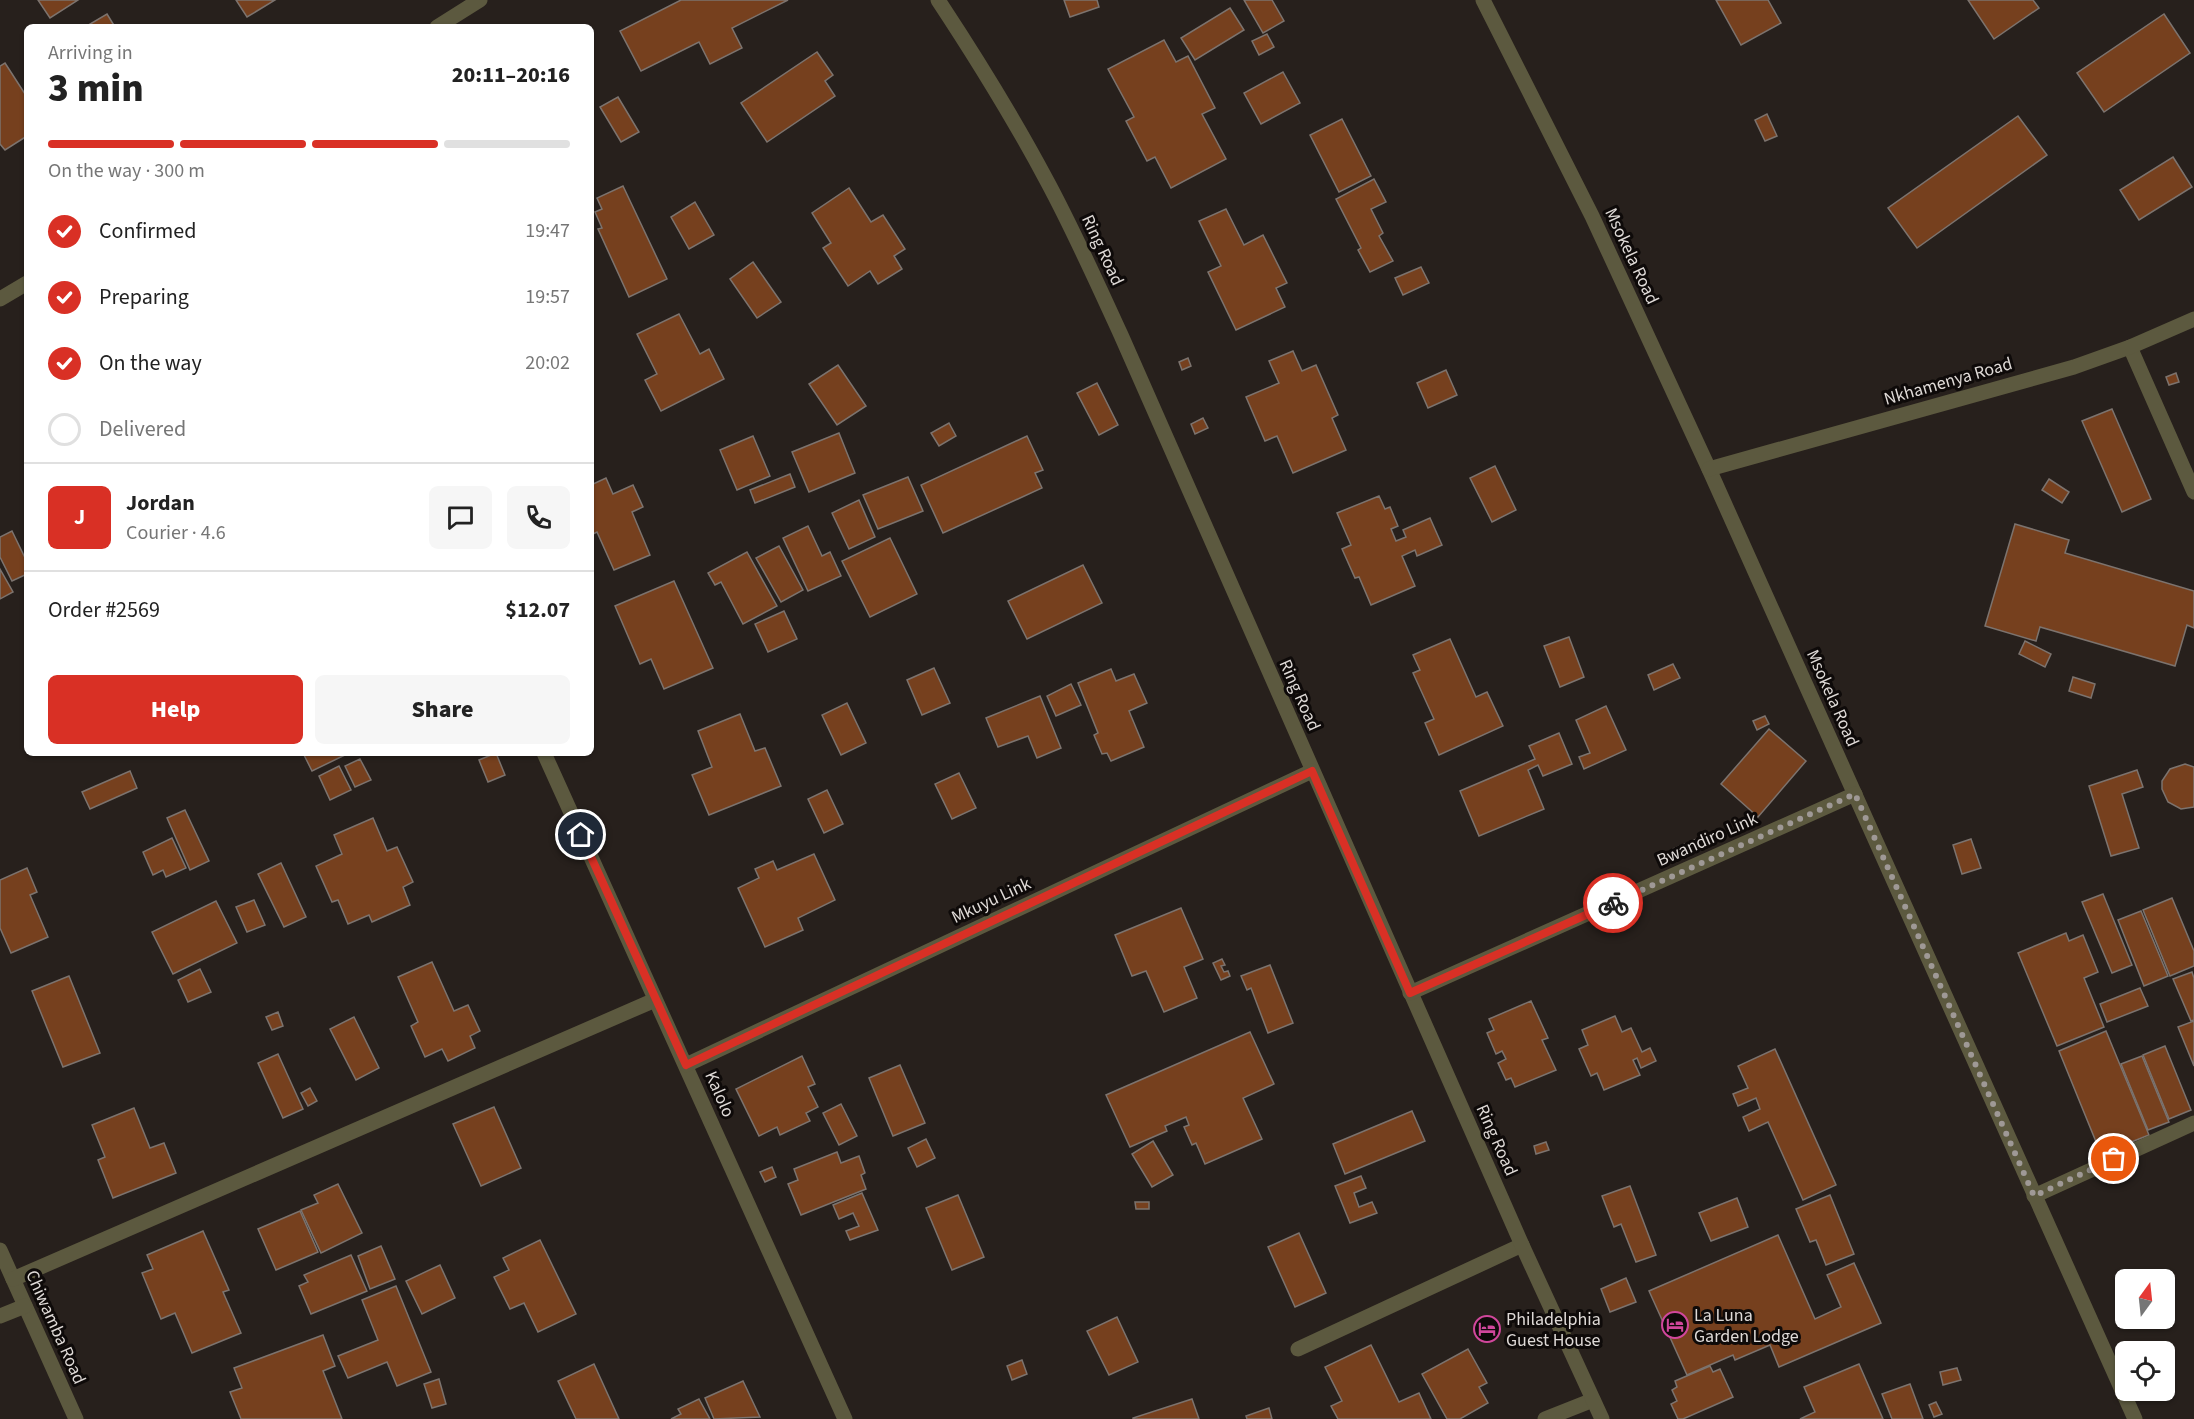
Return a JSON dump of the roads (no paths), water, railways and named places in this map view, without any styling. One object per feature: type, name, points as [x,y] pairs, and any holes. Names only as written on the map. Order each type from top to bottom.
[{"type":"street","points":[[442,24],[480,0]]},
{"type":"street","name":"Ring Road","points":[[938,0],[972,51],[1047,181],[1075,236],[1121,335],[1522,1245],[1602,1419]]},
{"type":"street","name":"Msokela Road","points":[[1483,0],[1592,216],[1855,794],[2135,1419]]},
{"type":"street","points":[[0,299],[24,285]]},
{"type":"street","name":"Nkhamenya Road","points":[[1708,469],[2074,367],[2130,347],[2194,319]]},
{"type":"street","points":[[2130,347],[2194,492]]},
{"type":"street","name":"Kalolo","points":[[545,756],[845,1419]]},
{"type":"street","name":"Mkuyu Link","points":[[686,1065],[1312,771]]},
{"type":"street","name":"Bwandiro Link","points":[[1410,993],[1855,794]]},
{"type":"street","points":[[13,1279],[656,1000]]},
{"type":"street","points":[[2034,1196],[2194,1123]]},
{"type":"street","points":[[1298,1349],[1522,1245]]},
{"type":"street","name":"Chiwamba Road","points":[[0,1250],[76,1419]]},
{"type":"street","points":[[0,1316],[25,1306]]},
{"type":"street","points":[[1545,1419],[1593,1400]]},
{"type":"place","name":"La Luna Garden Lodge","points":[[1675,1325]]},
{"type":"place","name":"Philadelphia Guest House","points":[[1487,1329]]}]
